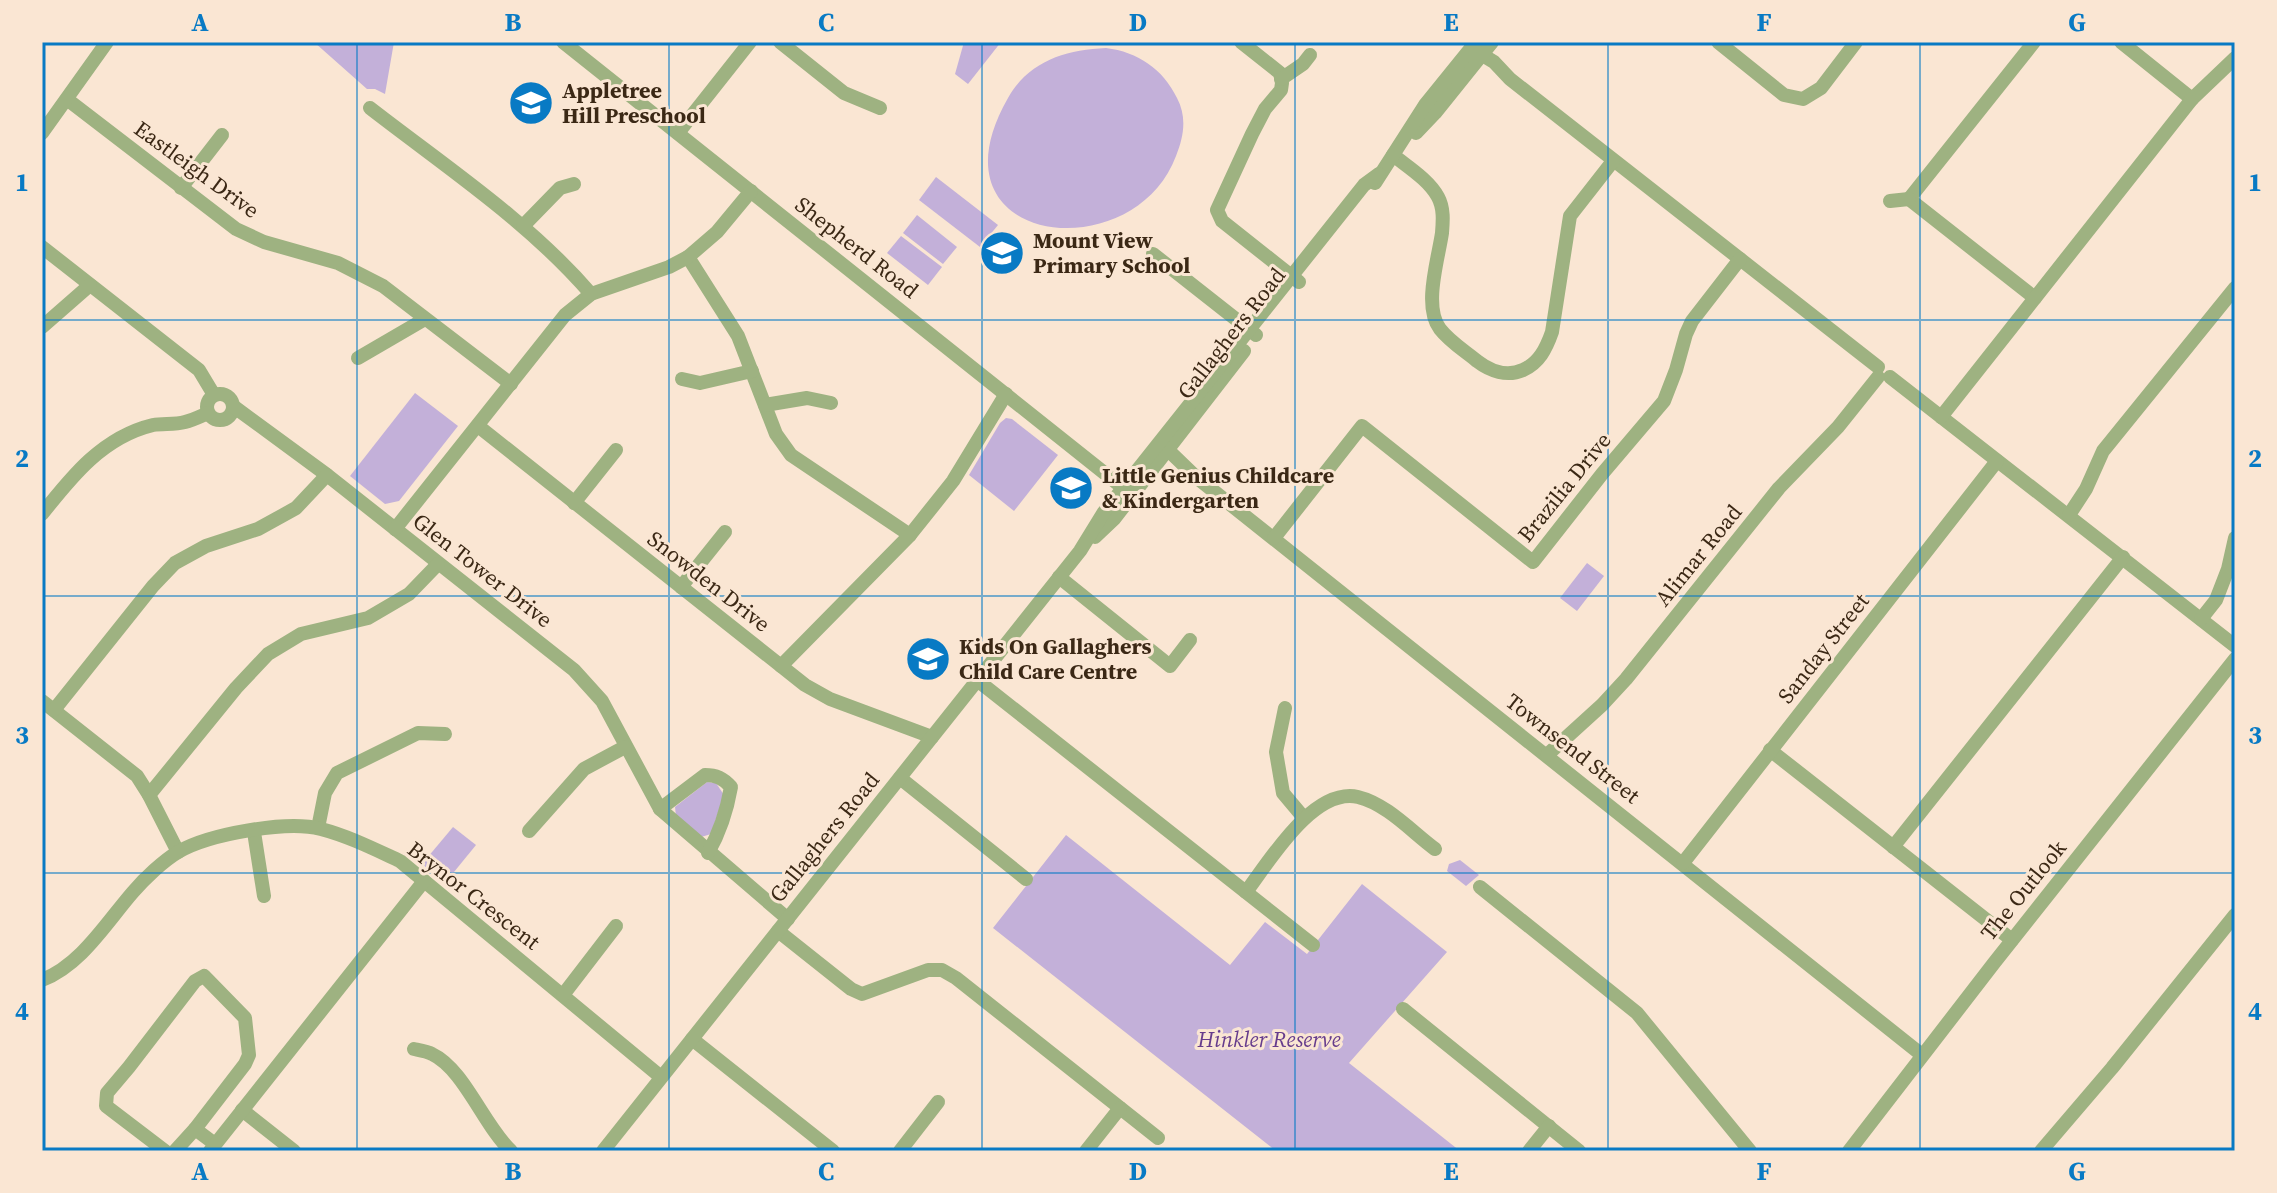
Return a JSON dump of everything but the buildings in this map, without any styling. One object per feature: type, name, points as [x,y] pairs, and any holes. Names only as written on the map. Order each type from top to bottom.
[{"type":"street","points":[[42,133],[107,42]]},
{"type":"street","name":"Shepherd Road","points":[[563,42],[1128,492]]},
{"type":"street","points":[[678,133],[750,42]]},
{"type":"street","points":[[780,42],[844,93],[880,108]]},
{"type":"street","points":[[1241,42],[1280,73],[1281,90],[1265,109],[1217,210],[1222,221],[1296,280]]},
{"type":"street","points":[[1718,42],[1784,95],[1803,99],[1821,88],[1856,42]]},
{"type":"street","points":[[1909,199],[2034,42]]},
{"type":"street","points":[[2121,42],[2192,99]]},
{"type":"street","points":[[1480,49],[1510,79],[1882,374],[2069,515],[2235,646]]},
{"type":"street","name":"Gallaghers Road","points":[[603,1151],[1296,280],[1364,185],[1379,174],[1480,49]]},
{"type":"street","points":[[1281,79],[1303,64],[1310,55]]},
{"type":"street","points":[[1941,417],[2192,99],[2235,58]]},
{"type":"street","name":"Eastleigh Drive","points":[[68,100],[236,229],[264,242],[338,263],[383,286],[511,384]]},
{"type":"street","points":[[370,108],[523,226],[558,256],[591,294]]},
{"type":"street","points":[[181,188],[222,135]]},
{"type":"street","points":[[1402,144],[1438,197],[1443,214],[1431,309],[1438,327],[1488,370],[1503,372],[1519,372],[1532,365],[1545,351],[1552,332],[1570,216],[1613,161]]},
{"type":"street","points":[[523,226],[560,188],[574,184]]},
{"type":"street","points":[[395,529],[565,315],[591,294],[669,267],[688,257],[717,232],[751,191]]},
{"type":"street","points":[[1890,201],[1909,199],[2035,298]]},
{"type":"street","points":[[42,247],[199,370],[214,395]]},
{"type":"street","points":[[1153,254],[1253,333]]},
{"type":"street","points":[[688,257],[738,336],[776,434],[791,455],[910,535]]},
{"type":"street","name":"Brazilia Drive","points":[[1274,538],[1362,426],[1533,562],[1664,401],[1692,321],[1740,259]]},
{"type":"street","points":[[42,327],[90,285]]},
{"type":"street","points":[[2069,515],[2086,489],[2103,451],[2235,288]]},
{"type":"street","points":[[358,358],[425,319]]},
{"type":"street","name":"Gallaghers Road","points":[[1128,492],[1166,453],[1253,333]]},
{"type":"street","points":[[682,379],[700,383],[752,371]]},
{"type":"street","name":"Alimar Road","points":[[1547,755],[1626,679],[1779,488],[1838,427],[1882,374]]},
{"type":"street","points":[[781,666],[910,535],[953,481],[1006,394]]},
{"type":"street","points":[[214,395],[226,395],[233,406],[231,415],[222,420],[208,413],[207,404],[214,395]]},
{"type":"street","points":[[765,405],[807,398],[831,403]]},
{"type":"street","name":"Glen Tower Drive","points":[[233,406],[327,475],[574,670],[602,701],[660,809],[788,919]]},
{"type":"street","points":[[42,514],[92,457],[122,437],[153,425],[185,422],[208,413]]},
{"type":"street","name":"Snowden Drive","points":[[478,426],[781,666],[830,699],[932,737]]},
{"type":"street","points":[[574,503],[616,450]]},
{"type":"street","name":"Townsend Street","points":[[1166,453],[1922,1055]]},
{"type":"street","name":"Sanday Street","points":[[1683,863],[1997,461]]},
{"type":"street","points":[[178,852],[137,776],[48,705],[175,563],[206,546],[258,529],[296,508],[327,475]]},
{"type":"street","points":[[681,587],[725,532]]},
{"type":"street","points":[[2201,619],[2216,600],[2235,538]]},
{"type":"street","points":[[1893,847],[2123,557]]},
{"type":"street","points":[[149,795],[236,688],[268,654],[301,634],[368,618],[409,594],[438,564]]},
{"type":"street","points":[[1059,577],[1170,666],[1190,640]]},
{"type":"street","name":"The Outlook","points":[[1849,1151],[2235,659]]},
{"type":"street","points":[[977,680],[1313,945]]},
{"type":"street","points":[[1285,708],[1276,752],[1278,765],[1283,793],[1304,818]]},
{"type":"street","points":[[318,828],[325,793],[337,773],[418,733],[445,734]]},
{"type":"street","points":[[529,831],[584,769],[625,747]]},
{"type":"street","points":[[1770,750],[2012,940]]},
{"type":"street","points":[[660,809],[705,775],[724,779],[731,787],[730,795],[719,834],[708,853]]},
{"type":"street","points":[[900,778],[1026,879]]},
{"type":"street","points":[[1246,892],[1304,818],[1329,800],[1356,796],[1379,806],[1435,849]]},
{"type":"street","name":"Brynor Crescent","points":[[42,980],[51,977],[83,952],[136,889],[178,852],[215,839],[277,827],[318,828],[400,861],[661,1077]]},
{"type":"street","points":[[254,832],[264,896]]},
{"type":"street","points":[[195,1129],[212,1148],[424,881]]},
{"type":"street","points":[[1480,887],[1637,1013],[1750,1151]]},
{"type":"street","points":[[2041,1151],[2235,915]]},
{"type":"street","points":[[563,995],[616,926]]},
{"type":"street","points":[[778,931],[851,989],[862,994],[928,970],[942,970],[1158,1138]]},
{"type":"street","points":[[165,1151],[106,1106],[107,1093],[195,981],[204,976],[243,1014],[249,1055],[195,1129],[175,1151]]},
{"type":"street","points":[[1403,1009],[1579,1151]]},
{"type":"street","points":[[692,1039],[833,1151]]},
{"type":"street","points":[[414,1049],[434,1054],[463,1083],[497,1138],[511,1151]]},
{"type":"street","points":[[900,1151],[938,1102]]},
{"type":"street","points":[[1086,1151],[1120,1108]]},
{"type":"street","points":[[242,1110],[294,1151]]},
{"type":"street","points":[[1529,1151],[1549,1126]]},
{"type":"green space","points":[[314,42],[394,42],[385,94],[367,89]]},
{"type":"green space","points":[[964,42],[1001,42],[968,84],[955,74]]},
{"type":"green space","points":[[1106,48],[1139,58],[1157,70],[1171,88],[1183,119],[1176,156],[1153,193],[1120,216],[1082,227],[1044,226],[1012,212],[992,186],[989,148],[1008,98],[1037,66],[1076,51]]},
{"type":"green space","points":[[936,177],[998,225],[980,247],[919,200]]},
{"type":"green space","points":[[917,215],[957,247],[943,264],[903,233]]},
{"type":"green space","points":[[901,236],[942,267],[928,285],[887,253]]},
{"type":"green space","points":[[415,393],[458,426],[399,501],[385,504],[350,476]]},
{"type":"green space","points":[[1006,418],[1012,419],[1058,455],[1014,511],[969,475]]},
{"type":"green space","points":[[1587,563],[1604,576],[1577,611],[1560,598]]},
{"type":"green space","points":[[707,782],[716,783],[724,795],[711,834],[698,838],[676,816],[675,807]]},
{"type":"green space","points":[[453,827],[476,845],[445,883],[422,864]]},
{"type":"green space","name":"Hinkler Reserve","points":[[1066,835],[1230,965],[1265,922],[1307,954],[1362,884],[1447,952],[1349,1063],[1460,1151],[1276,1151],[993,928]]},
{"type":"green space","points":[[1460,860],[1479,875],[1466,886],[1447,871],[1449,864]]},
{"type":"place","name":"Appletree Hill Preschool","points":[[531,103]]},
{"type":"place","name":"Mount View Primary School","points":[[1002,253]]},
{"type":"place","name":"Little Genius Childcare & Kindergarten","points":[[1071,488]]},
{"type":"place","name":"Kids On Gallaghers Child Care Centre","points":[[928,659]]}]
